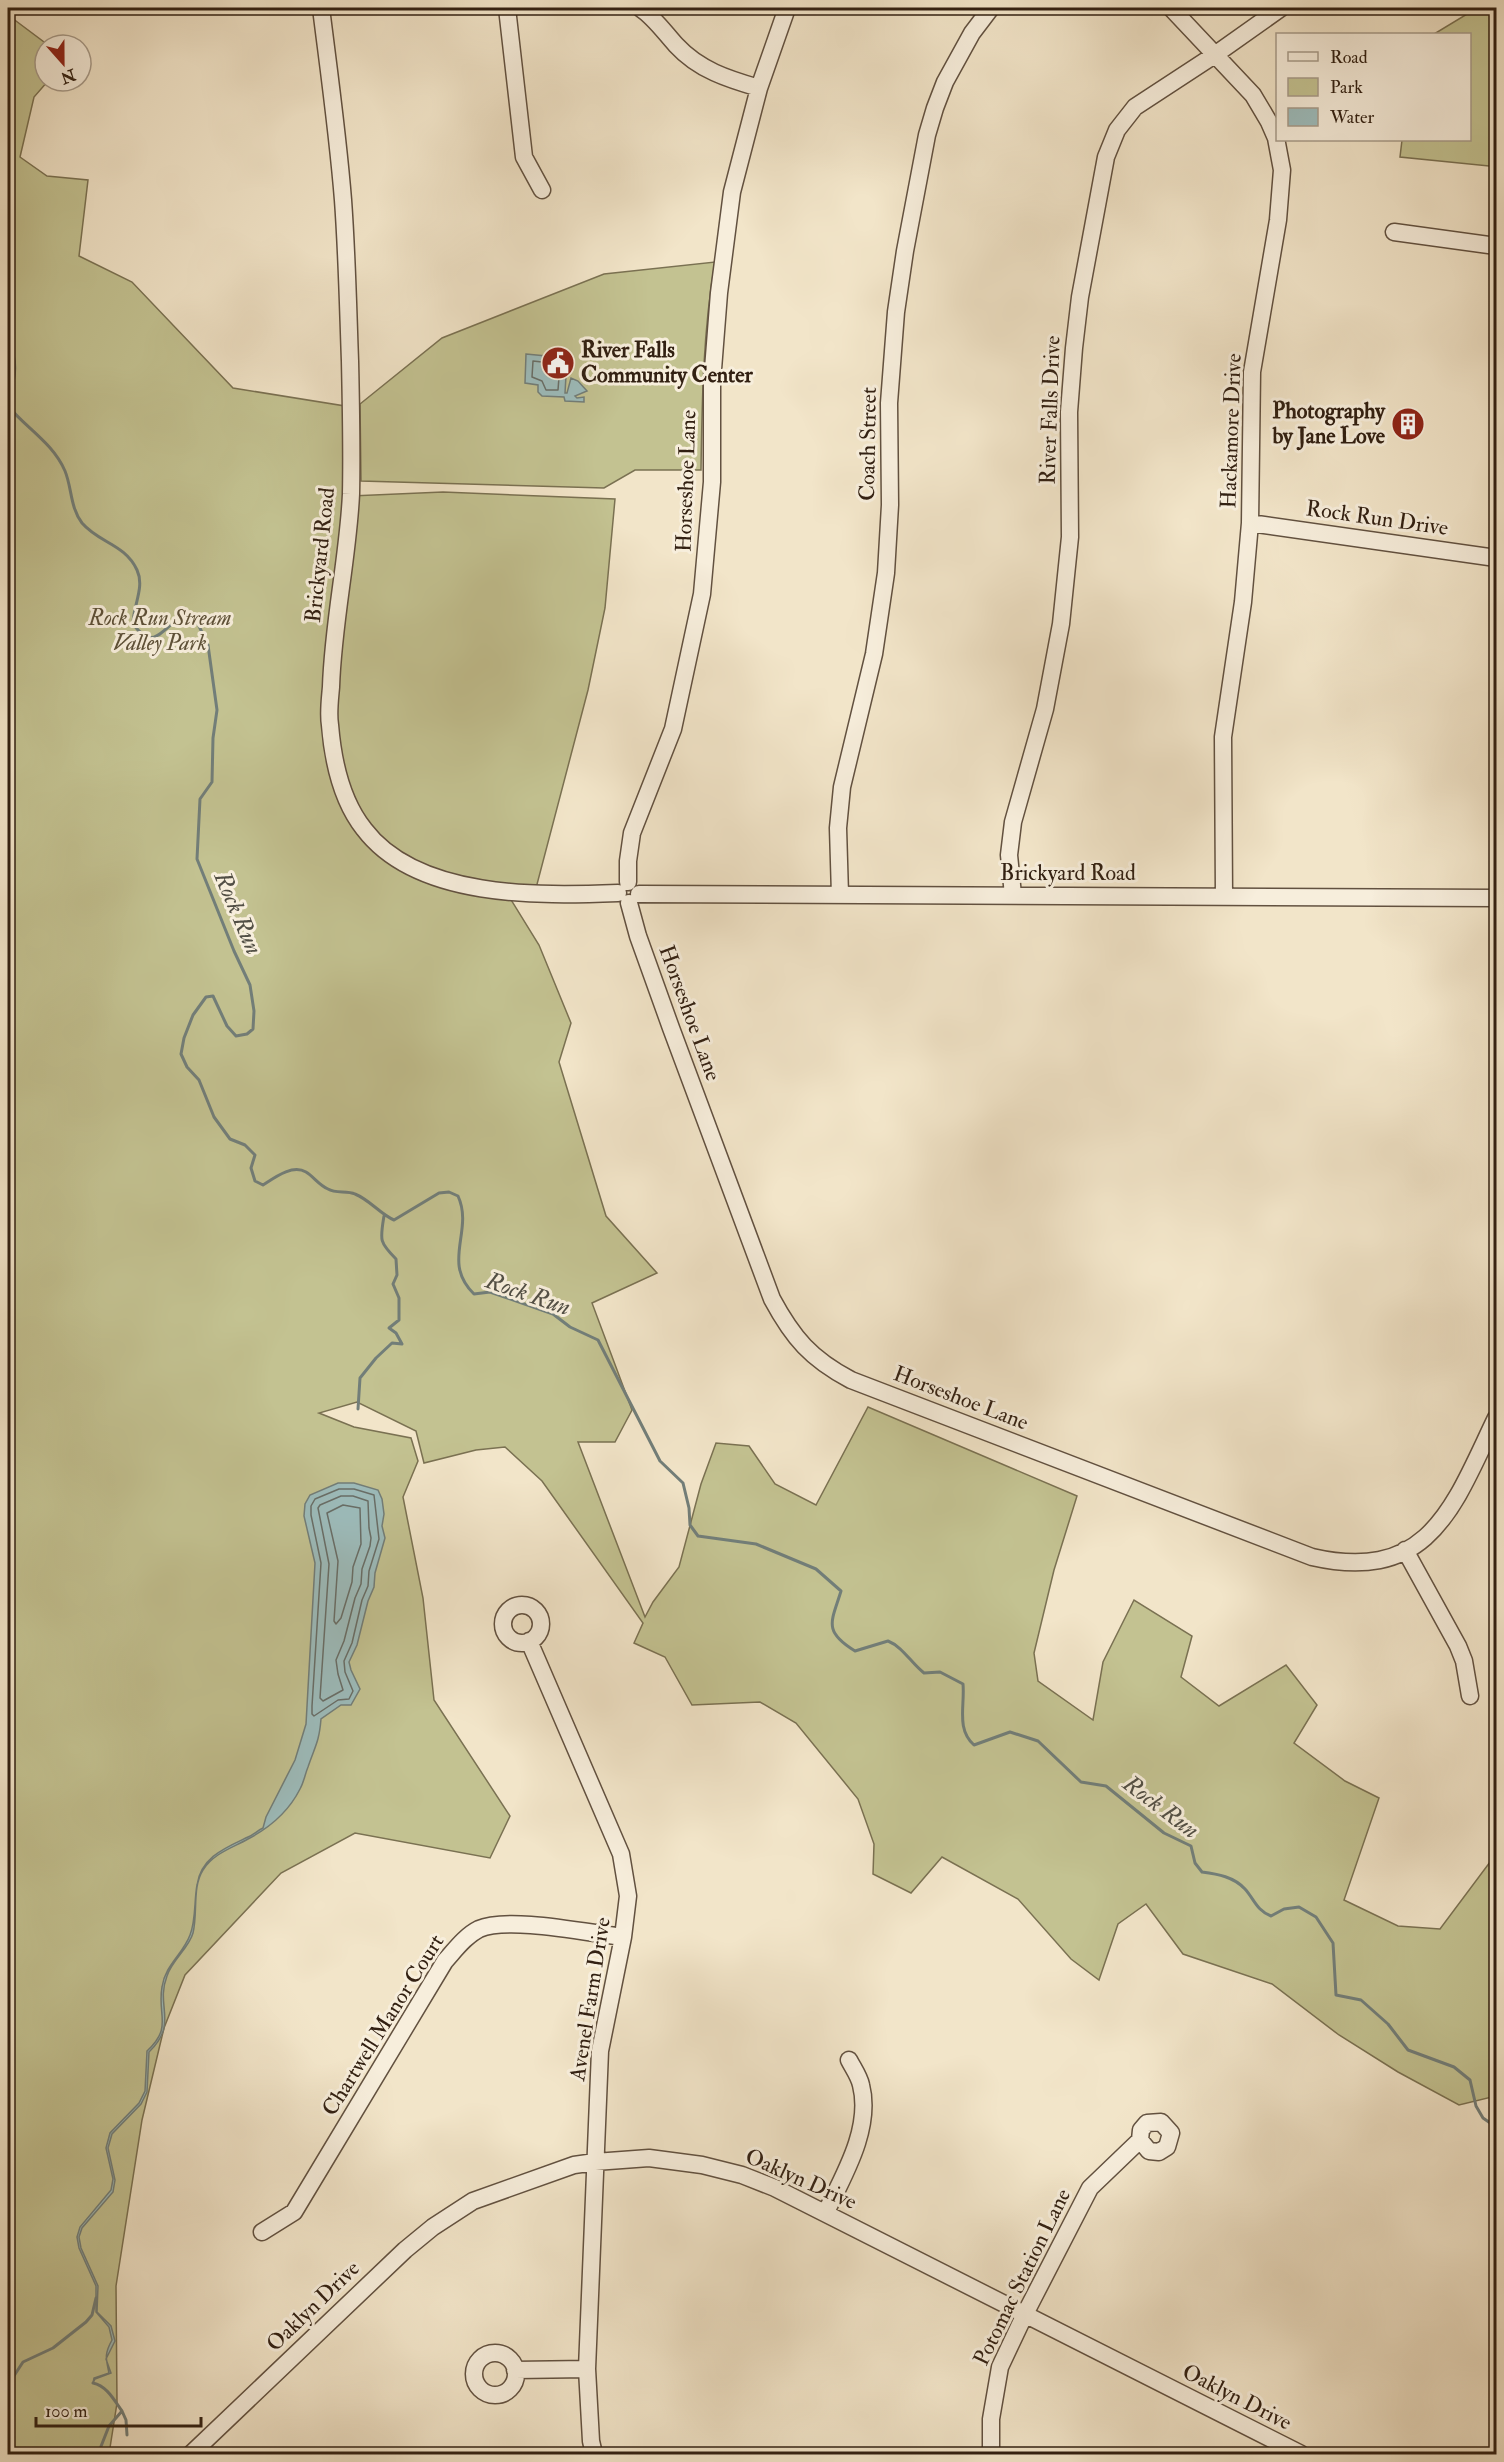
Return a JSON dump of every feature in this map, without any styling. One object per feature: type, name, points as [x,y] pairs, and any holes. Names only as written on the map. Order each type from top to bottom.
[{"type":"street","name":"Brickyard Road","points":[[321,8],[343,199],[348,285],[350,496],[332,663],[329,723],[337,769],[347,804],[364,831],[387,853],[417,871],[462,885],[570,895],[629,893],[1497,898]]},
{"type":"street","points":[[507,8],[524,157],[542,190]]},
{"type":"street","points":[[640,8],[678,48],[700,66],[722,78],[759,88]]},
{"type":"street","name":"Horseshoe Lane","points":[[787,8],[759,88],[732,192],[719,294],[712,382],[712,482],[702,594],[673,729],[632,833],[628,861],[629,893],[638,936],[772,1299],[789,1330],[813,1357],[829,1369],[851,1380],[1312,1557],[1339,1563],[1369,1563],[1392,1558],[1432,1533],[1454,1505],[1497,1418]]},
{"type":"street","name":"Coach Street","points":[[840,894],[838,828],[842,787],[874,654],[886,573],[890,505],[889,403],[896,312],[905,251],[927,135],[935,108],[945,82],[972,33],[991,8]]},
{"type":"street","name":"Hackamore Drive","points":[[1171,8],[1253,95],[1276,138]]},
{"type":"street","name":"River Falls Drive","points":[[1013,895],[1009,855],[1013,822],[1045,710],[1061,624],[1070,537],[1069,412],[1074,348],[1080,297],[1106,157],[1117,130],[1135,107],[1281,8]]},
{"type":"street","name":"Hackamore Drive","points":[[1224,897],[1223,737],[1243,602],[1250,523],[1252,372],[1278,220],[1282,170],[1277,141]]},
{"type":"street","points":[[1394,232],[1497,246]]},
{"type":"street","name":"Rock Run Drive","points":[[1250,523],[1497,558]]},
{"type":"street","points":[[1405,1550],[1458,1646],[1464,1661],[1470,1696]]},
{"type":"street","name":"Avenel Farm Drive","points":[[529,1641],[621,1854],[628,1896],[623,1937],[600,2051],[586,2369],[589,2421],[594,2454]]},
{"type":"street","name":"Chartwell Manor Court","points":[[261,2232],[294,2212],[445,1961],[464,1939],[478,1929],[498,1923],[623,1937]]},
{"type":"street","points":[[826,2212],[850,2164],[863,2119],[861,2085],[849,2060]]},
{"type":"street","name":"Potomac Station Lane","points":[[991,2454],[991,2419],[998,2375],[1024,2314],[1090,2188],[1140,2140]]},
{"type":"street","name":"Oaklyn Drive","points":[[191,2454],[405,2250],[433,2227],[473,2201],[574,2165],[649,2158],[702,2165],[742,2175],[826,2212],[1301,2454]]},
{"type":"street","points":[[515,2370],[586,2369]]},
{"type":"green space","points":[[1477,8],[1496,8],[1496,159],[1489,166],[1400,157],[1402,141],[1471,141],[1471,33],[1436,33]]},
{"type":"green space","name":"Rock Run Stream Valley Park","points":[[8,15],[33,34],[33,93],[38,93],[34,97],[20,157],[47,176],[88,180],[79,256],[132,282],[233,388],[351,407],[351,496],[443,492],[615,499],[605,608],[588,690],[535,892],[505,890],[539,945],[571,1023],[559,1062],[606,1216],[657,1273],[592,1303],[632,1410],[615,1442],[578,1442],[645,1617],[653,1602],[679,1567],[701,1484],[716,1443],[749,1446],[775,1484],[816,1505],[868,1407],[1077,1496],[1054,1570],[1034,1653],[1038,1681],[1093,1720],[1103,1662],[1134,1600],[1192,1636],[1181,1677],[1219,1706],[1286,1665],[1317,1705],[1294,1743],[1345,1781],[1379,1798],[1344,1900],[1398,1926],[1440,1929],[1496,1854],[1496,2096],[1459,2105],[1398,2072],[1339,2035],[1272,1984],[1183,1954],[1146,1904],[1118,1924],[1099,1980],[1071,1959],[1018,1899],[942,1857],[911,1893],[873,1874],[874,1844],[858,1799],[796,1723],[760,1702],[692,1705],[665,1657],[634,1643],[643,1623],[542,1481],[505,1447],[476,1450],[424,1463],[416,1431],[357,1402],[319,1413],[354,1427],[411,1438],[418,1461],[403,1497],[423,1598],[434,1700],[510,1816],[490,1858],[355,1833],[281,1873],[185,1975],[164,2028],[142,2120],[116,2286],[117,2403],[109,2454],[8,2454]]},
{"type":"green space","name":"River Falls Community Center","points":[[715,262],[706,340],[701,470],[635,470],[604,488],[361,481],[360,404],[442,338],[604,274]]},
{"type":"water","points":[[526,354],[567,358],[565,393],[567,393],[571,378],[578,381],[587,391],[575,396],[584,397],[584,402],[565,401],[564,397],[542,396],[538,392],[538,385],[525,383]]},
{"type":"water","points":[[338,1483],[354,1483],[378,1490],[382,1499],[384,1514],[382,1526],[385,1538],[375,1573],[374,1587],[368,1601],[357,1645],[349,1662],[360,1689],[351,1705],[341,1705],[321,1719],[318,1739],[303,1784],[284,1812],[263,1830],[218,1855],[203,1870],[196,1892],[193,1933],[169,1970],[164,1987],[165,2023],[158,2042],[149,2052],[147,2092],[141,2104],[112,2134],[108,2148],[115,2180],[113,2192],[82,2228],[79,2237],[81,2248],[98,2286],[97,2312],[111,2326],[115,2341],[106,2358],[112,2340],[109,2327],[96,2312],[96,2286],[79,2248],[77,2237],[80,2227],[111,2190],[113,2179],[106,2148],[110,2133],[139,2103],[145,2091],[147,2051],[155,2043],[162,2028],[161,1997],[164,1979],[170,1966],[190,1935],[193,1923],[196,1891],[199,1875],[203,1867],[215,1855],[263,1828],[266,1817],[295,1760],[306,1724],[315,1563],[304,1516],[305,1504],[310,1495]]},
{"type":"water","points":[[107,2361],[111,2373],[95,2379],[93,2383],[94,2378],[109,2373]]},
{"type":"waterway","name":"Rock Run","points":[[8,342],[15,368],[8,393]]},
{"type":"waterway","name":"Rock Run","points":[[8,406],[54,452],[60,461],[67,477],[75,511],[82,523],[126,554],[132,561],[140,583],[133,624],[146,637],[152,638],[181,618],[198,624],[208,645],[217,710],[213,738],[212,782],[200,799],[197,859],[250,985],[254,1011],[253,1029],[247,1034],[236,1036],[227,1026],[213,996],[206,997],[193,1015],[184,1038],[181,1054],[187,1067],[199,1080],[214,1117],[230,1139],[245,1145],[255,1155],[251,1168],[255,1181],[263,1185],[283,1173],[301,1170],[331,1190],[352,1193],[360,1197],[394,1220],[439,1193],[449,1192],[458,1196],[463,1222],[459,1258],[464,1282],[474,1294],[490,1292],[553,1314],[570,1327],[598,1340],[660,1461],[683,1483],[689,1508],[690,1525],[698,1536],[756,1544],[816,1569],[841,1591],[832,1625],[838,1637],[845,1644],[855,1651],[888,1641],[898,1647],[924,1673],[940,1672],[963,1684],[963,1724],[968,1739],[974,1745],[1010,1732],[1038,1741],[1081,1782],[1106,1786],[1164,1833],[1191,1846],[1195,1863],[1202,1872],[1220,1875],[1236,1882],[1266,1914],[1271,1916],[1284,1909],[1299,1907],[1316,1917],[1333,1943],[1336,1995],[1361,2000],[1388,2024],[1408,2050],[1454,2067],[1470,2080],[1476,2106],[1483,2118],[1496,2127]]},
{"type":"waterway","points":[[358,1409],[360,1378],[392,1343],[402,1344],[396,1333],[389,1328],[399,1320],[399,1298],[393,1284],[397,1275],[396,1259],[382,1240],[384,1216]]},
{"type":"waterway","points":[[8,2385],[23,2362],[53,2348],[86,2322],[92,2315],[96,2298]]},
{"type":"waterway","points":[[93,2383],[106,2390],[122,2411],[109,2426],[98,2454]]},
{"type":"waterway","points":[[122,2411],[126,2420],[127,2435]]},
{"type":"place","name":"River Falls Community Center","points":[[558,363]]},
{"type":"place","name":"Photography by Jane Love","points":[[1408,424]]}]
